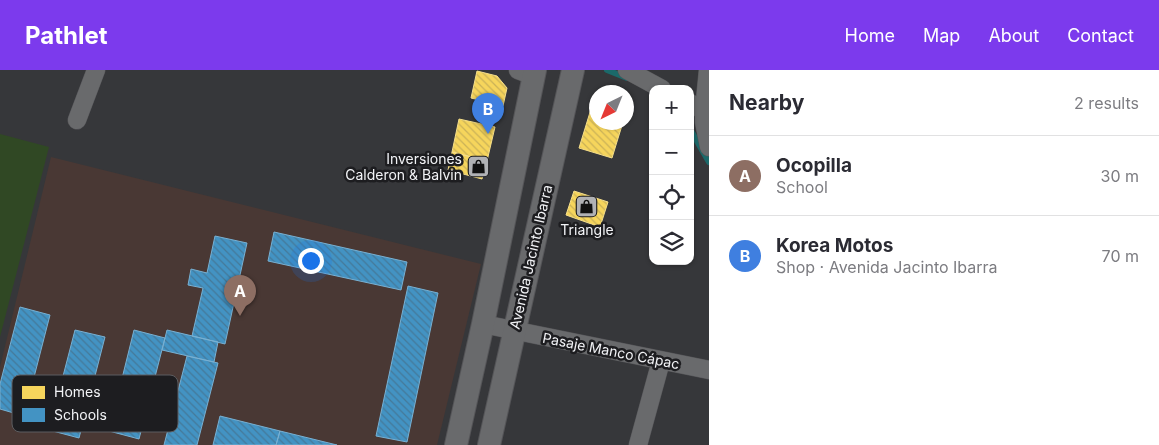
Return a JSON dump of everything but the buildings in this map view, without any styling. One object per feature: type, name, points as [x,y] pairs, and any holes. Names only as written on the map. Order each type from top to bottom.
[{"type":"street","points":[[77,120],[96,70]]},
{"type":"street","name":"Avenida Jacinto Ibarra","points":[[489,445],[574,70]]},
{"type":"street","points":[[627,70],[655,85]]},
{"type":"street","points":[[708,70],[697,107],[704,122],[709,147]]},
{"type":"street","points":[[456,445],[483,324],[531,72]]},
{"type":"street","name":"Pasaje Manco Cápac","points":[[483,324],[514,332],[709,370]]},
{"type":"street","points":[[638,445],[661,361]]},
{"type":"shaded area","points":[[51,157],[481,264],[437,445],[0,445],[0,367]]},
{"type":"green space","points":[[0,134],[49,147],[0,337]]},
{"type":"waterway","points":[[607,70],[627,78]]},
{"type":"waterway","points":[[691,130],[709,162]]},
{"type":"place","name":"Korea Motos","points":[[488,134]]},
{"type":"place","name":"Inversiones Calderon & Balvin","points":[[478,167]]},
{"type":"place","name":"Triangle","points":[[587,207]]},
{"type":"place","name":"Ocopilla","points":[[240,316]]}]
